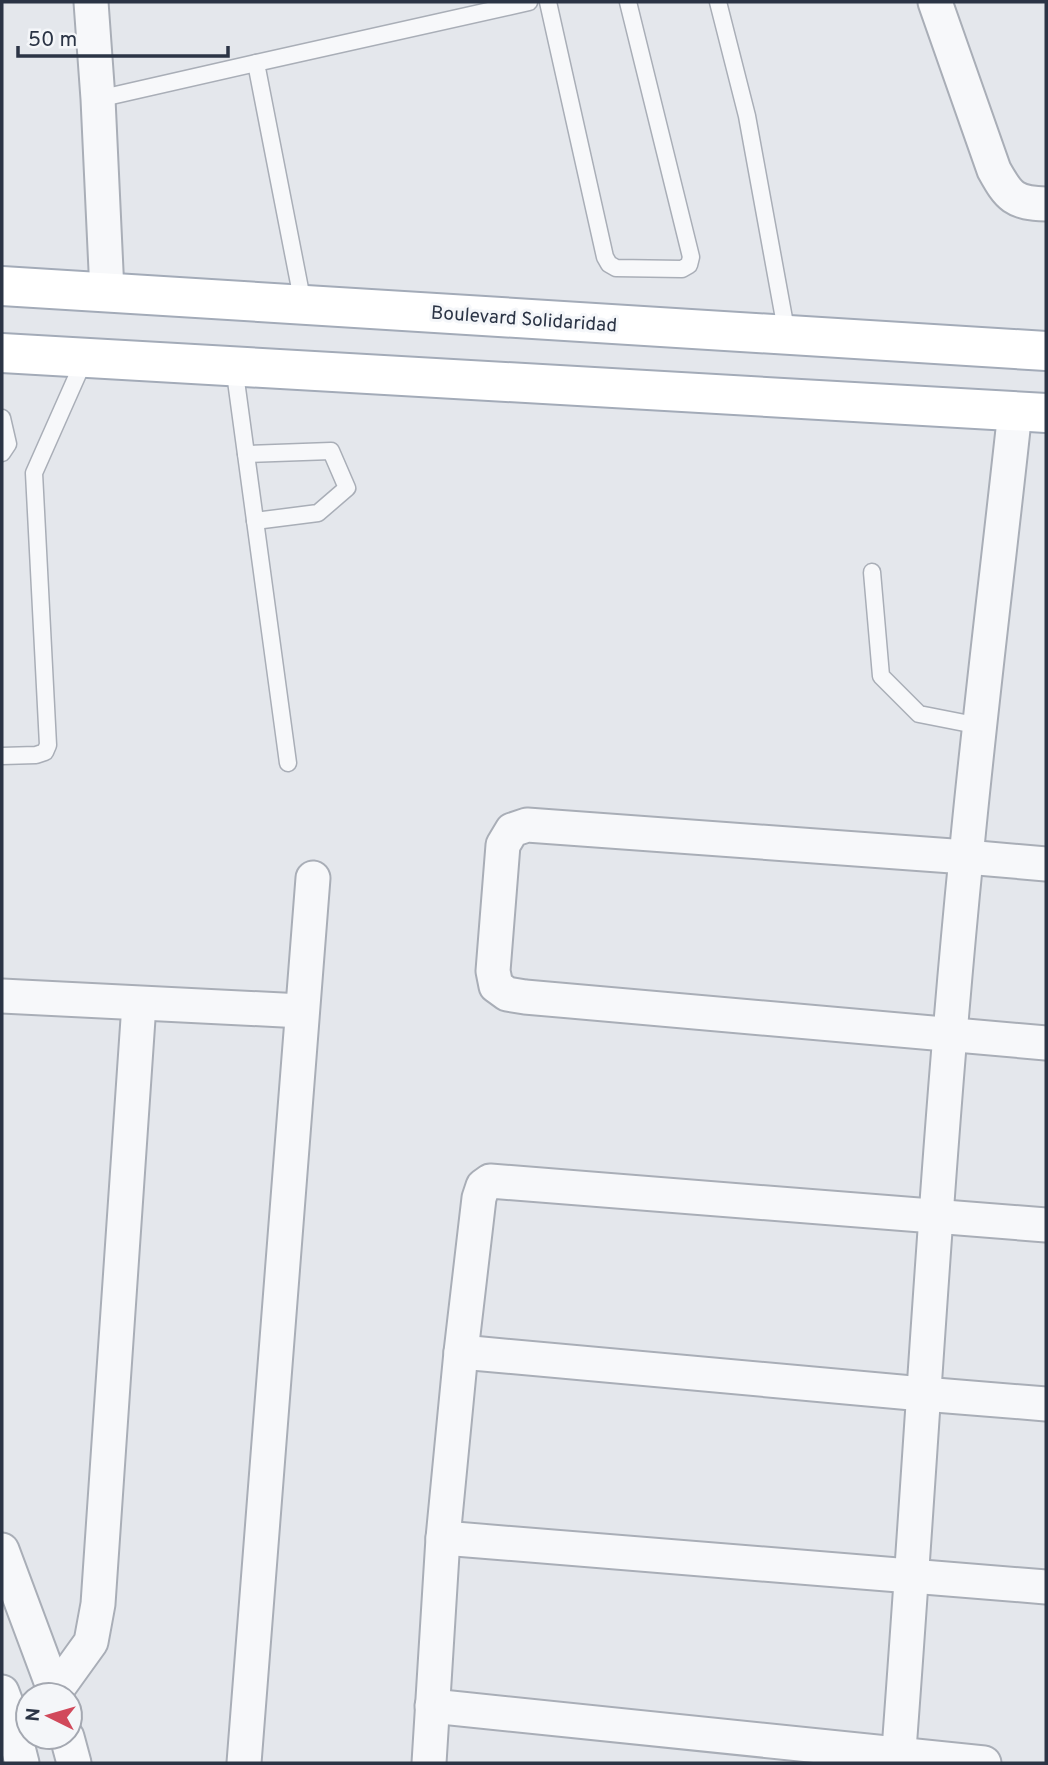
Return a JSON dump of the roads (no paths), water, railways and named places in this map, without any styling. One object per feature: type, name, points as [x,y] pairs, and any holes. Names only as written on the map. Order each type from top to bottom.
[{"type":"main road","name":"Boulevard Solidaridad","points":[[2,286],[1046,351]]},
{"type":"main road","points":[[2,353],[1031,412]]},
{"type":"street","points":[[91,2],[107,292]]},
{"type":"street","points":[[935,2],[994,170],[1006,191],[1026,203],[1046,204]]},
{"type":"street","points":[[898,1759],[950,1034],[966,857],[980,726],[1031,412]]},
{"type":"street","points":[[1046,864],[527,825],[512,830],[503,845],[493,971],[496,986],[507,994],[525,997],[1046,1043]]},
{"type":"street","points":[[244,1763],[313,878]]},
{"type":"street","points":[[2,996],[302,1011]]},
{"type":"street","points":[[64,1681],[91,1642],[98,1604],[139,1004]]},
{"type":"street","points":[[429,1763],[443,1538],[461,1352],[479,1198],[483,1186],[490,1181],[1046,1224]]},
{"type":"street","points":[[461,1352],[1046,1404]]},
{"type":"street","points":[[443,1538],[1046,1587]]},
{"type":"street","points":[[2,1550],[50,1681]]},
{"type":"street","points":[[2,1692],[22,1763]]},
{"type":"street","points":[[432,1706],[898,1759],[984,1763]]},
{"type":"lane","points":[[98,99],[529,2]]},
{"type":"lane","points":[[548,2],[605,257],[609,264],[616,268],[682,269],[689,265],[691,257],[628,2]]},
{"type":"lane","points":[[718,2],[747,116],[787,335]]},
{"type":"lane","points":[[256,63],[303,304]]},
{"type":"lane","points":[[2,756],[36,755],[45,752],[48,745],[33,482],[34,473],[85,358]]},
{"type":"lane","points":[[234,366],[288,763]]},
{"type":"lane","points":[[2,418],[8,444],[2,453]]},
{"type":"lane","points":[[246,454],[331,451],[347,488],[318,513],[255,521]]},
{"type":"lane","points":[[872,572],[881,676],[919,714],[980,726]]}]
